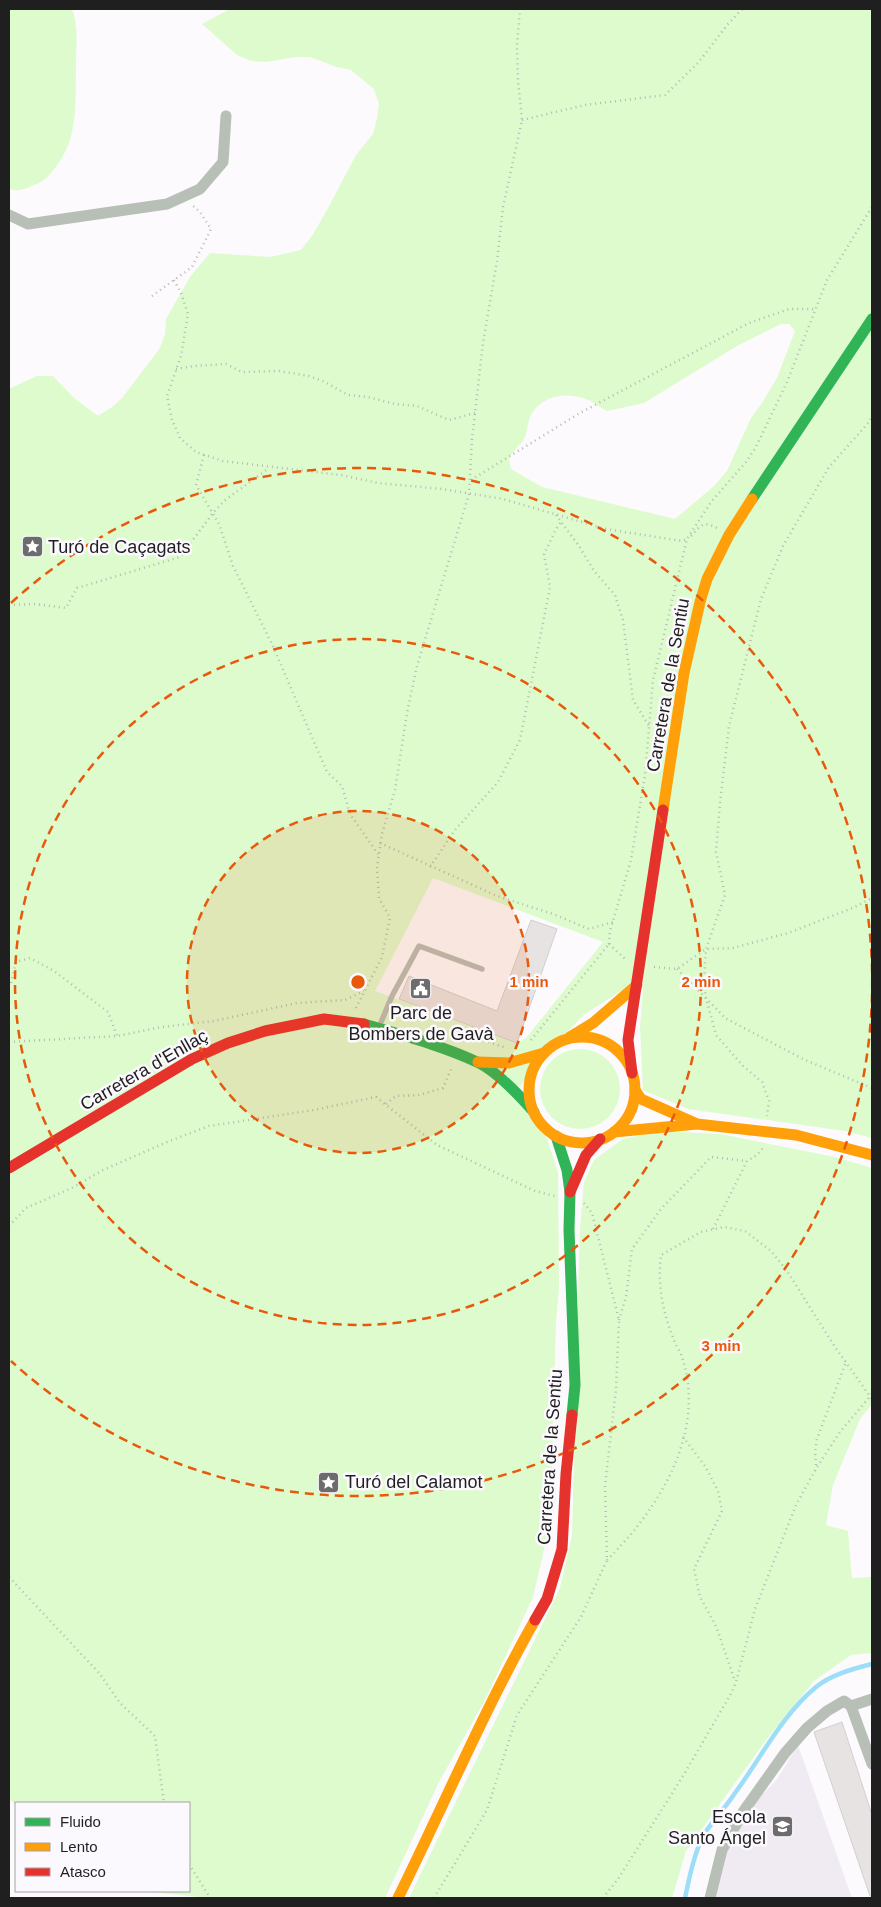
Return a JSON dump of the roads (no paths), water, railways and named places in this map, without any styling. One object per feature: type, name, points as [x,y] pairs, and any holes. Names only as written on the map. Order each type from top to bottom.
[{"type":"street","points":[[9,215],[28,224],[116,213],[167,204],[200,189],[223,162],[226,116]]},
{"type":"street","name":"Carretera de la Sentiu","points":[[632,1073],[628,1040],[684,672],[707,579],[729,535],[786,446],[872,319]]},
{"type":"street","points":[[567,1039],[583,1037],[599,1040],[613,1047],[625,1058],[632,1073],[635,1090],[632,1106],[625,1120],[614,1132],[586,1143],[570,1142],[556,1136],[543,1126],[534,1112],[529,1097],[530,1081],[535,1066],[544,1053],[554,1045],[593,1023],[637,985]]},
{"type":"street","name":"Carretera d'Enllaç","points":[[9,1168],[192,1059],[228,1042],[265,1031],[324,1019],[363,1024],[423,1042],[478,1062],[511,1087],[534,1112]]},
{"type":"street","name":"Carretera d'Enllaç","points":[[478,1062],[509,1063],[544,1053]]},
{"type":"street","points":[[635,1090],[641,1099],[697,1124]]},
{"type":"street","points":[[614,1132],[697,1124],[796,1135],[872,1155]]},
{"type":"street","name":"Carretera de la Sentiu","points":[[398,1898],[441,1811],[478,1728],[510,1664],[547,1599],[562,1549],[566,1474],[575,1385],[569,1230],[570,1196],[567,1170],[556,1136]]},
{"type":"street","name":"Carretera de la Sentiu","points":[[570,1196],[586,1155],[600,1139]]},
{"type":"street","points":[[851,1706],[872,1699]]},
{"type":"street","points":[[710,1898],[722,1850],[743,1812],[785,1753],[806,1728],[844,1701],[851,1706],[872,1764]]},
{"type":"lane","points":[[378,1029],[392,996],[419,946],[482,969]]},
{"type":"waterway","points":[[685,1898],[695,1856],[705,1833],[745,1780],[772,1737],[793,1710],[822,1682],[872,1664]]},
{"type":"place","name":"Turó de Caçagats","points":[[32,547]]},
{"type":"place","name":"Parc de Bombers de Gavà","points":[[421,988]]},
{"type":"place","name":"Turó del Calamot","points":[[329,1482]]},
{"type":"place","name":"Escola Santo Ángel","points":[[782,1827]]}]
